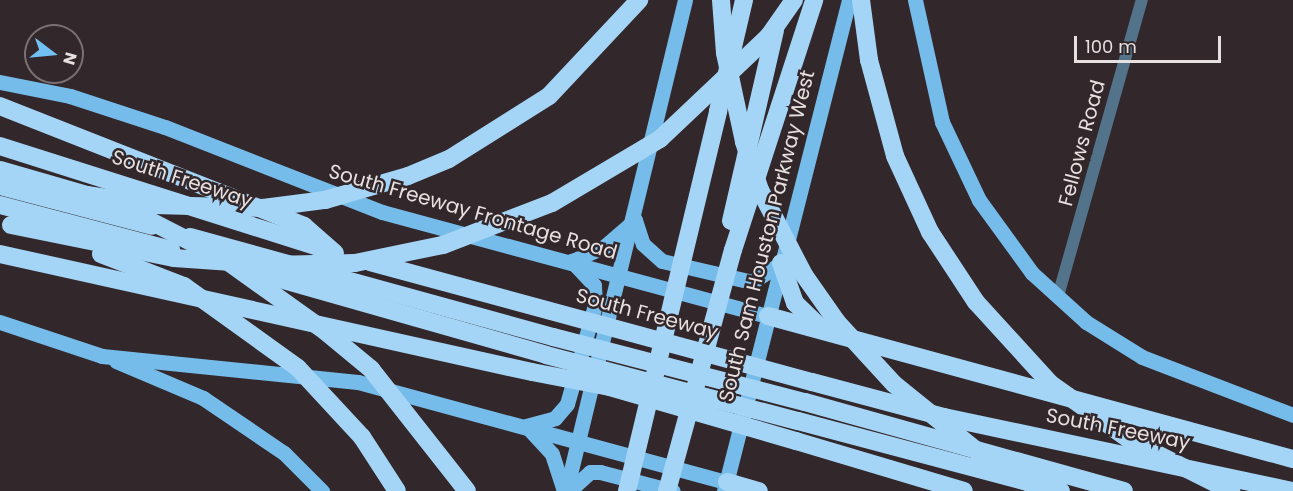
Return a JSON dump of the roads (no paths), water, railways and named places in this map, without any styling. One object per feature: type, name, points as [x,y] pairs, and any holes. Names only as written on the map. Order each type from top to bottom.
[{"type":"highway","points":[[87,195],[154,205],[264,208],[325,200],[408,176],[449,159],[549,96],[639,0]]},
{"type":"highway","points":[[721,0],[725,53],[744,142],[760,190],[804,275],[837,322],[894,384],[982,455],[1043,491]]},
{"type":"highway","points":[[718,111],[736,0]]},
{"type":"highway","points":[[627,491],[744,0]]},
{"type":"highway","points":[[667,491],[783,0]]},
{"type":"highway","points":[[5,224],[174,258],[273,265],[355,263],[443,245],[552,203],[660,139],[740,66],[794,0]]},
{"type":"highway","points":[[667,491],[733,250],[814,0]]},
{"type":"highway","points":[[861,0],[869,60],[895,156],[930,232],[976,302],[1060,390],[1132,442],[1232,491]]},
{"type":"highway","points":[[0,106],[304,226],[335,253]]},
{"type":"highway","name":"South Freeway","points":[[0,146],[335,253],[812,382],[944,417],[1292,491]]},
{"type":"highway","points":[[0,170],[87,195],[169,228],[288,300],[371,369],[467,491]]},
{"type":"highway","points":[[0,186],[553,337],[805,402],[1124,491]]},
{"type":"highway","points":[[0,205],[1061,491]]},
{"type":"highway","points":[[5,224],[121,260],[184,286],[225,311],[332,403],[397,491]]},
{"type":"highway","points":[[0,254],[532,372],[610,387],[964,491]]},
{"type":"highway","points":[[781,262],[795,303],[822,329]]},
{"type":"highway","points":[[768,316],[1293,459]]},
{"type":"highway","points":[[726,486],[759,491]]},
{"type":"main road","points":[[566,491],[635,220],[685,0]]},
{"type":"main road","name":"South Sam Houston Parkway West","points":[[726,486],[849,0]]},
{"type":"main road","points":[[915,0],[942,122],[979,200],[1032,273],[1093,326],[1162,368],[1293,415]]},
{"type":"main road","name":"South Freeway Frontage Road","points":[[0,82],[70,96],[165,127],[382,212],[572,261],[768,316]]},
{"type":"main road","points":[[526,426],[555,418],[570,393],[595,304],[594,285],[572,261],[604,248],[635,220]]},
{"type":"main road","points":[[635,220],[643,244],[662,261],[752,282],[764,279],[781,262]]},
{"type":"main road","points":[[0,322],[102,356],[203,398],[284,453],[322,491]]},
{"type":"main road","points":[[102,356],[358,382],[526,426],[726,486]]},
{"type":"main road","points":[[526,426],[552,454],[566,491]]},
{"type":"main road","points":[[566,491],[590,472],[600,472],[673,491]]},
{"type":"street","name":"Fellows Road","points":[[1058,296],[1142,0]]}]
